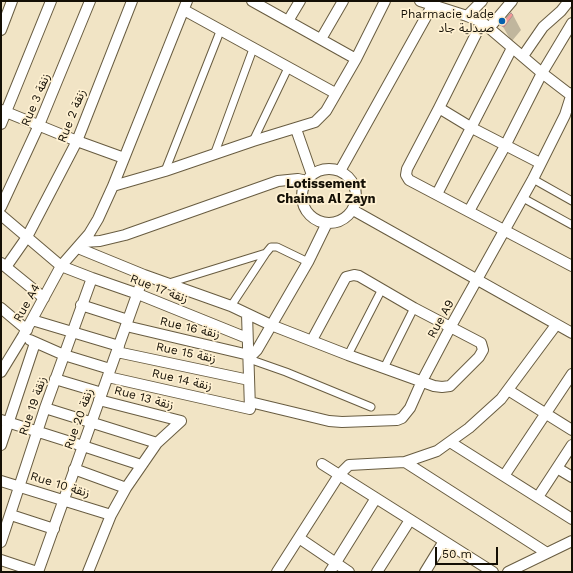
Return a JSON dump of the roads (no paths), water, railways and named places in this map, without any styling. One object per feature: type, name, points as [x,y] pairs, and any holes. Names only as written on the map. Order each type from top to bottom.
[{"type":"street","points":[[1,30],[12,1]]},
{"type":"street","points":[[1,124],[4,110],[51,1]]},
{"type":"street","name":"Rue 3 زنقة","points":[[1,207],[39,125],[90,1]]},
{"type":"street","name":"Rue 2 زنقة","points":[[3,265],[27,237],[77,141],[132,1]]},
{"type":"street","points":[[252,1],[356,59]]},
{"type":"street","points":[[288,21],[300,1]]},
{"type":"street","points":[[321,39],[343,1]]},
{"type":"street","points":[[114,186],[315,122],[323,116],[356,59],[385,1]]},
{"type":"street","points":[[420,1],[467,16],[486,25],[542,73],[572,95]]},
{"type":"street","points":[[467,16],[482,1]]},
{"type":"street","points":[[512,1],[486,25],[439,108],[406,172],[409,180],[572,266]]},
{"type":"street","points":[[523,56],[543,27],[561,12],[569,1]]},
{"type":"street","points":[[186,6],[253,49],[335,93]]},
{"type":"street","name":"Rue A4","points":[[1,372],[4,359],[25,333],[61,266],[80,245],[98,219],[114,186],[186,6]]},
{"type":"street","points":[[340,171],[432,6]]},
{"type":"street","points":[[469,211],[505,146],[542,73],[572,23]]},
{"type":"street","points":[[165,171],[221,29]]},
{"type":"street","points":[[437,194],[512,48]]},
{"type":"street","points":[[214,155],[253,49]]},
{"type":"street","points":[[253,141],[288,68]]},
{"type":"street","name":"Rue A9","points":[[250,406],[329,421],[342,422],[397,420],[406,415],[451,326],[533,179],[565,115],[572,95]]},
{"type":"street","points":[[439,108],[505,146],[540,163]]},
{"type":"street","points":[[4,110],[77,141],[124,158]]},
{"type":"street","points":[[296,129],[309,178]]},
{"type":"street","points":[[333,169],[340,171],[348,176],[356,192],[356,201],[353,210],[342,220],[327,223],[319,221],[312,217],[303,204],[303,188],[309,178],[318,171],[333,169]]},
{"type":"street","points":[[80,245],[125,235],[278,181],[309,178]]},
{"type":"street","points":[[533,179],[572,201]]},
{"type":"street","points":[[523,198],[572,225]]},
{"type":"street","points":[[353,210],[478,279],[556,325],[571,329]]},
{"type":"street","name":"Rue 17 زنقة","points":[[1,215],[61,266],[138,294],[247,338]]},
{"type":"street","points":[[249,357],[257,350],[308,262],[327,223]]},
{"type":"street","points":[[80,245],[144,275],[231,306],[271,324],[312,340],[384,368],[438,387],[450,386],[479,357],[483,350],[481,343],[414,308],[359,276],[354,275],[346,277],[312,340]]},
{"type":"street","points":[[231,306],[266,253],[271,248],[277,247],[308,262]]},
{"type":"street","points":[[169,283],[266,253]]},
{"type":"street","points":[[3,265],[44,298]]},
{"type":"street","name":"Rue 20 زنقة","points":[[38,572],[144,275]]},
{"type":"street","name":"Rue 19 زنقة","points":[[1,542],[45,408],[92,278]]},
{"type":"street","points":[[348,354],[382,289]]},
{"type":"street","name":"Rue 16 زنقة","points":[[82,305],[127,323],[249,357]]},
{"type":"street","name":"Rue 14 زنقة","points":[[1,308],[35,343],[109,373],[250,406]]},
{"type":"street","points":[[384,368],[414,308]]},
{"type":"street","points":[[247,314],[250,406]]},
{"type":"street","name":"Rue 15 زنقة","points":[[32,320],[72,332],[118,349],[249,380]]},
{"type":"street","points":[[277,572],[339,475],[349,465],[405,462],[437,451],[469,428],[502,399],[556,325]]},
{"type":"street","points":[[1,445],[4,422],[35,343]]},
{"type":"street","points":[[249,357],[371,407]]},
{"type":"street","points":[[504,476],[572,374]]},
{"type":"street","name":"Rue 13 زنقة","points":[[56,379],[101,396],[181,421],[157,443]]},
{"type":"street","points":[[508,390],[572,430]]},
{"type":"street","points":[[45,408],[157,443],[126,488],[111,515],[88,572]]},
{"type":"street","points":[[4,422],[141,465]]},
{"type":"street","points":[[450,442],[572,519]]},
{"type":"street","points":[[538,498],[572,445]]},
{"type":"street","points":[[405,462],[547,552]]},
{"type":"street","points":[[322,464],[493,572]]},
{"type":"street","points":[[557,468],[572,477]]},
{"type":"street","points":[[74,469],[126,488]]},
{"type":"street","name":"Rue 10 زنقة","points":[[1,481],[111,515]]},
{"type":"street","points":[[330,572],[376,498]]},
{"type":"street","points":[[11,515],[54,529]]},
{"type":"street","points":[[377,572],[410,520]]},
{"type":"street","points":[[299,538],[349,572]]},
{"type":"street","points":[[425,572],[444,541]]},
{"type":"street","points":[[508,572],[572,541]]},
{"type":"street","points":[[1,560],[38,572]]},
{"type":"place","name":"Pharmacie Jade صيدلية جاد","points":[[502,21]]},
{"type":"district","name":"Lotissement Chaima Al Zayn","points":[[326,192]]}]
